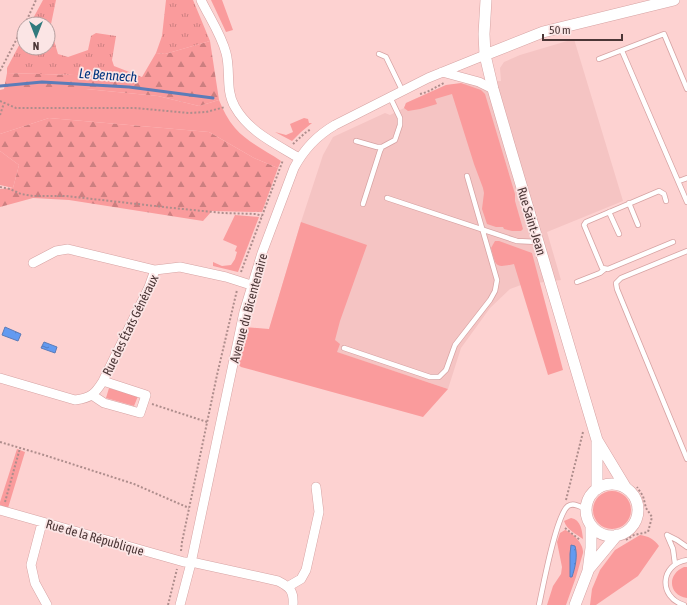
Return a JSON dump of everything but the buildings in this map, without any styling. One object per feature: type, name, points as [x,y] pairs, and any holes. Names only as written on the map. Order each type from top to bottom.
[{"type":"street","points":[[201,0],[226,52],[228,64],[228,89],[234,106],[243,119],[258,133],[299,158]]},
{"type":"street","name":"Rue Saint-Jean","points":[[486,0],[484,34],[485,55],[493,89],[597,440],[626,488]]},
{"type":"street","points":[[485,55],[543,32],[660,2],[674,0]]},
{"type":"street","name":"Avenue du Bicentenaire","points":[[180,605],[191,563],[237,340],[251,285],[299,158],[312,141],[323,132],[402,90],[485,55]]},
{"type":"street","points":[[442,72],[479,82],[493,89]]},
{"type":"street","points":[[33,263],[56,252],[68,249],[155,270]]},
{"type":"street","name":"Rue des États Généraux","points":[[92,395],[103,381],[149,287],[155,270],[180,267],[226,277],[251,285]]},
{"type":"street","points":[[0,378],[76,400],[86,399],[92,395],[104,403],[140,413],[144,402]]},
{"type":"street","name":"Rue des États Généraux","points":[[103,381],[146,394],[144,402]]},
{"type":"street","name":"Rue Saint-Jean","points":[[597,440],[597,489]]},
{"type":"street","points":[[575,605],[588,571],[591,548],[591,526],[587,518],[587,501],[591,494],[597,489],[607,485],[616,485],[626,488],[635,499],[637,512],[636,519],[628,530],[617,535],[588,571]]},
{"type":"street","points":[[293,605],[293,596],[289,586],[301,578],[306,570],[320,512],[316,486]]},
{"type":"street","name":"Rue de la République","points":[[1,510],[184,562],[278,581],[289,586]]},
{"type":"street","points":[[42,522],[31,565],[35,583],[48,605]]},
{"type":"street","points":[[591,526],[603,534],[617,535]]},
{"type":"lane","points":[[599,59],[664,34],[687,89]]},
{"type":"lane","points":[[622,51],[687,202]]},
{"type":"lane","points":[[379,54],[386,56],[402,90]]},
{"type":"lane","points":[[356,141],[377,148],[382,148],[395,140],[400,124],[400,118],[390,97]]},
{"type":"lane","points":[[364,204],[382,148]]},
{"type":"lane","points":[[344,348],[430,377],[439,376],[446,370],[455,345],[495,291],[497,280],[467,176]]},
{"type":"lane","points":[[679,181],[687,178]]},
{"type":"lane","points":[[605,269],[602,268],[584,225],[586,222],[659,191],[664,194],[666,201]]},
{"type":"lane","points":[[387,198],[517,241],[538,242]]},
{"type":"lane","points":[[629,204],[638,225]]},
{"type":"lane","points":[[609,212],[619,234]]},
{"type":"lane","points":[[577,282],[600,273],[605,269],[673,242]]},
{"type":"lane","points":[[687,251],[621,278],[616,283],[617,289],[687,459]]},
{"type":"lane","points":[[539,605],[555,537],[563,512],[569,506],[574,504],[586,509]]},
{"type":"lane","points":[[675,564],[673,549],[667,535],[687,547]]},
{"type":"lane","points":[[684,605],[670,596],[666,584],[668,573],[675,564],[687,560]]},
{"type":"path","points":[[28,16],[36,0]]},
{"type":"path","points":[[0,72],[16,40]]},
{"type":"path","points":[[419,94],[427,92],[449,81]]},
{"type":"path","points":[[0,101],[16,108],[135,108],[189,113],[206,112],[225,107]]},
{"type":"path","points":[[0,115],[4,103]]},
{"type":"path","points":[[0,187],[10,189],[21,194],[33,196],[66,196],[222,213],[256,214],[262,216]]},
{"type":"path","points":[[144,402],[207,422]]},
{"type":"path","points":[[563,512],[578,448],[583,434],[583,427]]},
{"type":"path","points":[[0,442],[134,484],[189,508]]},
{"type":"path","points":[[1,510],[20,448]]},
{"type":"path","points":[[559,524],[580,540]]},
{"type":"path","points":[[168,605],[176,576]]},
{"type":"shaded area","points":[[574,39],[623,201],[547,232],[561,280],[521,285],[510,289],[490,308],[461,348],[448,389],[269,330],[301,222],[323,155],[333,137],[385,113],[390,115],[404,108],[406,103],[446,85],[501,81],[500,68],[504,62],[520,55]]},
{"type":"green space","points":[[43,0],[56,0],[53,16],[34,16]]},
{"type":"green space","points":[[166,0],[193,0],[210,41],[165,54],[156,53],[162,36]]},
{"type":"green space","points":[[211,0],[222,0],[233,30],[226,32]]},
{"type":"green space","points":[[96,33],[116,36],[112,60],[114,66],[142,77],[7,73],[7,68],[16,51],[16,56],[56,56],[56,47],[58,54],[68,57],[88,50],[91,36]]},
{"type":"green space","points":[[210,41],[219,100],[199,106],[158,96],[86,89],[4,89],[7,73],[142,77],[156,53],[165,54]]},
{"type":"green space","points":[[461,83],[481,90],[485,94],[515,194],[515,201],[523,229],[521,231],[512,231],[504,229],[503,227],[496,227],[487,224],[482,209],[484,193],[483,188],[452,94],[435,99],[437,104],[420,109],[408,111],[404,108],[406,103],[446,85]]},
{"type":"green space","points":[[86,89],[158,96],[199,106],[219,100],[232,125],[240,133],[251,142],[281,161],[278,168],[254,158],[209,132],[49,118],[0,134],[0,90]]},
{"type":"green space","points":[[49,118],[209,132],[254,158],[278,168],[262,212],[212,211],[203,221],[69,200],[33,198],[0,207],[0,189],[13,188],[19,165],[0,151],[0,134]]},
{"type":"green space","points":[[304,118],[308,119],[309,123],[312,123],[292,141],[275,132],[286,135],[293,132],[290,124]]},
{"type":"green space","points":[[0,151],[19,165],[13,188],[0,185]]},
{"type":"green space","points":[[235,215],[259,217],[238,272],[213,266],[213,262],[222,266],[231,265],[235,259],[237,252],[235,251],[237,246],[223,240]]},
{"type":"green space","points":[[301,222],[367,245],[340,321],[335,340],[340,344],[337,352],[448,389],[423,417],[241,367],[238,364],[245,327],[269,329]]},
{"type":"green space","points":[[495,241],[499,241],[532,253],[563,370],[548,375],[514,264],[503,266],[497,265],[491,248]]},
{"type":"green space","points":[[109,388],[138,396],[134,406],[106,398]]},
{"type":"green space","points":[[17,449],[25,452],[8,508],[0,506],[0,502]]},
{"type":"green space","points":[[608,491],[616,491],[628,500],[631,510],[628,520],[622,526],[616,529],[608,529],[596,520],[593,514],[593,506],[602,494]]},
{"type":"green space","points":[[571,518],[579,523],[583,539],[572,532],[565,524],[564,521]]},
{"type":"green space","points":[[565,530],[577,539],[582,546],[583,553],[566,605],[547,605],[553,586],[561,574],[562,567],[557,542],[560,533]]},
{"type":"green space","points":[[640,535],[651,538],[659,546],[638,576],[596,605],[590,605],[592,589],[600,570],[615,550]]},
{"type":"green space","points":[[687,567],[687,598],[676,593],[672,584],[672,579],[675,574],[678,570]]},
{"type":"water","points":[[5,327],[21,334],[18,341],[2,335]]},
{"type":"water","points":[[44,342],[57,347],[55,353],[41,348]]},
{"type":"water","points":[[571,545],[575,546],[576,558],[572,577],[570,577],[570,554]]},
{"type":"waterway","name":"Le Bennech","points":[[0,86],[42,82],[129,87],[213,98]]}]
